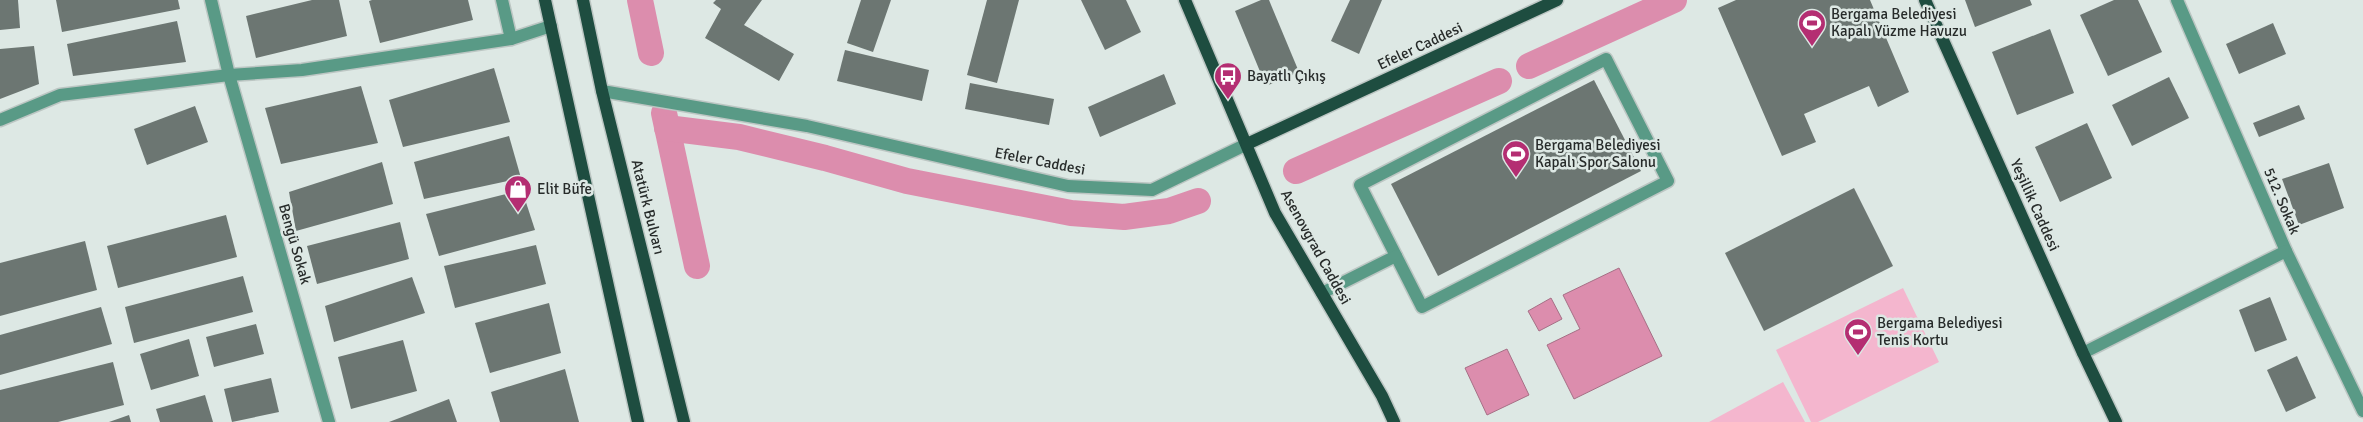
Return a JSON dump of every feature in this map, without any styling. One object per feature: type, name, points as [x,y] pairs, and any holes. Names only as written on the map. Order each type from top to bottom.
[{"type":"main road","points":[[545,0],[638,422]]},
{"type":"main road","name":"Atatürk Bulvarı","points":[[583,0],[602,91],[684,422]]},
{"type":"main road","name":"Asenovgrad Caddesi","points":[[1185,0],[1275,213],[1382,396],[1394,422]]},
{"type":"main road","name":"Efeler Caddesi","points":[[1247,144],[1558,0]]},
{"type":"main road","name":"Yeşillik Caddesi","points":[[1925,0],[2083,353],[2116,422]]},
{"type":"street","name":"Bengü Sokak","points":[[212,0],[229,75],[329,422]]},
{"type":"street","points":[[502,0],[511,38]]},
{"type":"street","name":"512. Sokak","points":[[2177,0],[2286,251],[2363,411]]},
{"type":"street","points":[[0,120],[60,95],[229,75],[302,70],[511,38],[551,26]]},
{"type":"street","points":[[1606,59],[1668,181],[1422,307],[1396,256],[1360,185],[1606,59]]},
{"type":"street","name":"Efeler Caddesi","points":[[602,91],[807,126],[1068,186],[1152,190],[1247,144]]},
{"type":"street","points":[[2083,353],[2286,251]]},
{"type":"street","points":[[1322,293],[1396,256]]},
{"type":"shaded area","points":[[1619,268],[1662,356],[1574,399],[1547,345],[1580,329],[1563,295]]},
{"type":"shaded area","name":"Bergama Belediyesi Tenis Kortu","points":[[1903,288],[1939,362],[1818,422],[1811,422],[1776,350]]},
{"type":"shaded area","points":[[1551,298],[1562,319],[1539,331],[1528,311]]},
{"type":"shaded area","points":[[1507,349],[1529,395],[1487,415],[1465,368]]},
{"type":"shaded area","points":[[1783,382],[1805,422],[1709,422]]},
{"type":"building","points":[[0,0],[18,0],[20,28],[0,30]]},
{"type":"building","points":[[56,0],[178,0],[180,9],[62,32]]},
{"type":"building","points":[[312,0],[339,0],[347,36],[256,58],[246,16]]},
{"type":"building","points":[[468,0],[473,20],[380,43],[369,1]]},
{"type":"building","points":[[716,0],[762,0],[744,25],[794,54],[779,81],[705,38],[721,9],[713,3]]},
{"type":"building","points":[[861,0],[891,0],[873,52],[847,43]]},
{"type":"building","points":[[987,0],[1019,0],[997,83],[967,75]]},
{"type":"building","points":[[1081,0],[1126,0],[1141,32],[1105,50]]},
{"type":"building","points":[[1261,0],[1269,0],[1299,72],[1266,86],[1235,11]]},
{"type":"building","points":[[1350,0],[1382,0],[1359,54],[1331,41]]},
{"type":"building","name":"Bergama Belediyesi Kapalı Yüzme Havuzu","points":[[1736,0],[1870,0],[1909,92],[1878,107],[1869,86],[1804,114],[1816,142],[1782,156],[1718,8]]},
{"type":"building","points":[[1965,0],[2030,0],[2032,5],[1975,27]]},
{"type":"building","points":[[2114,0],[2138,0],[2162,52],[2108,76],[2080,15]]},
{"type":"building","points":[[177,21],[186,62],[73,76],[67,44]]},
{"type":"building","points":[[2273,23],[2286,54],[2239,74],[2226,44]]},
{"type":"building","points":[[2050,29],[2074,93],[2017,115],[1992,52]]},
{"type":"building","points":[[34,46],[39,84],[0,99],[0,49]]},
{"type":"building","points":[[845,50],[929,70],[922,101],[837,81]]},
{"type":"building","points":[[494,68],[510,122],[403,147],[389,100]]},
{"type":"building","points":[[1164,74],[1176,104],[1100,137],[1088,107]]},
{"type":"building","points":[[2169,77],[2189,118],[2132,146],[2112,105]]},
{"type":"building","name":"Bergama Belediyesi Kapalı Spor Salonu","points":[[1594,80],[1641,171],[1438,276],[1391,184]]},
{"type":"building","points":[[970,83],[1054,99],[1049,125],[965,109]]},
{"type":"building","points":[[361,86],[378,143],[281,164],[265,108]]},
{"type":"building","points":[[2299,105],[2305,119],[2259,137],[2253,123]]},
{"type":"building","points":[[195,106],[208,142],[147,165],[134,129]]},
{"type":"building","points":[[2087,123],[2112,178],[2060,202],[2035,147]]},
{"type":"building","points":[[509,136],[521,178],[424,199],[414,162]]},
{"type":"building","points":[[382,162],[393,204],[296,231],[289,192]]},
{"type":"building","points":[[2329,163],[2344,208],[2299,225],[2282,179]]},
{"type":"building","points":[[1854,188],[1893,266],[1764,331],[1725,253]]},
{"type":"building","points":[[522,190],[535,230],[439,256],[426,214]]},
{"type":"building","points":[[226,215],[237,257],[118,288],[107,246]]},
{"type":"building","points":[[400,222],[409,259],[317,284],[307,246]]},
{"type":"building","points":[[85,241],[97,290],[0,316],[0,263]]},
{"type":"building","points":[[536,245],[546,284],[455,308],[444,266]]},
{"type":"building","points":[[243,276],[253,312],[134,343],[125,307]]},
{"type":"building","points":[[412,277],[425,313],[334,342],[325,306]]},
{"type":"building","points":[[2270,297],[2287,340],[2255,352],[2239,310]]},
{"type":"building","points":[[549,303],[561,353],[490,373],[475,323]]},
{"type":"building","points":[[101,307],[112,344],[0,375],[0,335]]},
{"type":"building","points":[[256,324],[264,354],[214,367],[206,337]]},
{"type":"building","points":[[189,339],[199,376],[151,390],[140,354]]},
{"type":"building","points":[[403,340],[417,391],[351,409],[338,357]]},
{"type":"building","points":[[2297,356],[2316,398],[2286,412],[2267,370]]},
{"type":"building","points":[[113,362],[124,405],[58,422],[0,422],[0,390]]},
{"type":"building","points":[[565,369],[579,422],[500,422],[491,392]]},
{"type":"building","points":[[271,378],[279,412],[232,422],[224,389]]},
{"type":"building","points":[[205,395],[213,422],[160,422],[156,409]]},
{"type":"building","points":[[449,399],[457,422],[389,422]]},
{"type":"building","points":[[129,415],[131,422],[109,422]]},
{"type":"waterway","points":[[640,0],[651,53]]},
{"type":"waterway","points":[[1529,66],[1674,0]]},
{"type":"waterway","points":[[1296,171],[1499,81]]},
{"type":"waterway","points":[[664,113],[697,266]]},
{"type":"waterway","points":[[667,128],[739,137],[907,181],[1071,213],[1124,217],[1169,211],[1198,201]]},
{"type":"place","name":"Bergama Belediyesi Kapalı Yüzme Havuzu","points":[[1812,47]]},
{"type":"place","name":"Bayatlı Çıkış","points":[[1228,100]]},
{"type":"place","name":"Bergama Belediyesi Kapalı Spor Salonu","points":[[1516,178]]},
{"type":"place","name":"Elit Büfe","points":[[518,213]]},
{"type":"place","name":"Bergama Belediyesi Tenis Kortu","points":[[1858,356]]}]
